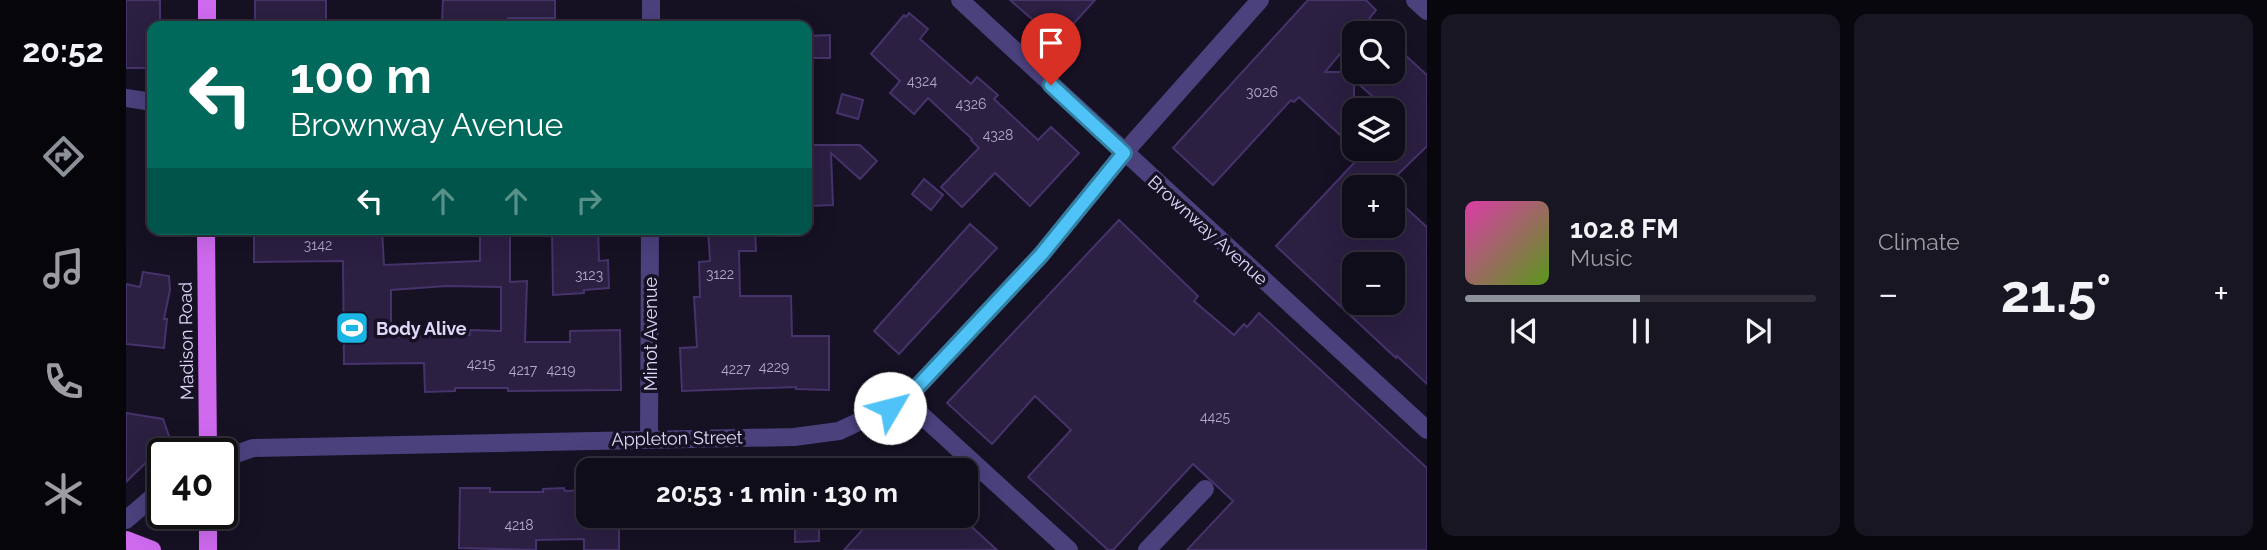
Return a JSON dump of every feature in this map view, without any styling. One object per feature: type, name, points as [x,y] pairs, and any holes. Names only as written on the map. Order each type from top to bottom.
[{"type":"main road","points":[[207,0],[207,21]]},
{"type":"main road","name":"Madison Road","points":[[206,235],[208,438]]},
{"type":"main road","points":[[208,529],[208,550]]},
{"type":"main road","points":[[126,540],[152,550]]},
{"type":"street","points":[[651,0],[651,21]]},
{"type":"street","name":"Brownway Avenue","points":[[960,0],[1427,430]]},
{"type":"street","points":[[1069,550],[905,400],[1041,255],[1124,153],[1260,0]]},
{"type":"street","points":[[1415,0],[1427,11]]},
{"type":"street","points":[[126,98],[147,101]]},
{"type":"street","name":"Minot Avenue","points":[[649,438],[650,235]]},
{"type":"street","name":"Appleton Street","points":[[238,453],[253,448],[794,437],[839,431],[905,400]]},
{"type":"street","points":[[1147,550],[1205,489]]},
{"type":"street","points":[[126,520],[147,502]]},
{"type":"building","points":[[126,0],[160,0],[160,21],[147,21],[147,68],[126,68]]},
{"type":"building","points":[[255,0],[326,0],[326,21],[255,21]]},
{"type":"building","points":[[443,0],[555,0],[555,18],[442,21]]},
{"type":"building","points":[[1010,0],[1095,0],[1056,43]]},
{"type":"building","points":[[1308,0],[1366,0],[1376,10],[1367,21],[1342,21],[1342,51],[1325,72],[1342,72],[1342,84],[1354,84],[1354,98],[1342,98],[1342,137],[1299,97],[1294,102],[1291,100],[1213,185],[1173,148]]},
{"type":"building","points":[[909,13],[928,29],[920,39],[971,84],[977,77],[998,95],[994,99],[1038,140],[1051,127],[1079,153],[1030,206],[995,173],[962,207],[941,187],[979,148],[928,98],[914,114],[890,93],[900,81],[871,54],[904,15],[906,17]]},
{"type":"building","points":[[830,35],[830,58],[812,58],[812,36]]},
{"type":"building","points":[[1405,55],[1427,75],[1427,146],[1397,175],[1343,175],[1356,161],[1405,161],[1405,98],[1374,98],[1359,84],[1405,84]]},
{"type":"building","points":[[842,94],[863,100],[858,119],[837,113]]},
{"type":"building","points":[[812,145],[860,145],[877,161],[860,179],[831,153],[833,205],[812,206]]},
{"type":"building","points":[[1342,176],[1342,238],[1405,238],[1405,207],[1427,227],[1427,384],[1350,315],[1405,315],[1405,252],[1342,252],[1342,308],[1276,246]]},
{"type":"building","points":[[924,179],[943,195],[931,210],[912,194]]},
{"type":"building","points":[[1119,220],[1198,296],[1194,301],[1234,335],[1244,324],[1247,327],[1259,313],[1427,468],[1427,550],[1187,550],[1233,501],[1193,464],[1113,550],[1108,550],[1028,477],[1071,430],[1035,396],[992,444],[947,403]]},
{"type":"building","points":[[970,224],[997,248],[899,354],[874,331]]},
{"type":"building","points":[[254,235],[382,235],[384,265],[480,261],[480,236],[510,235],[510,282],[527,281],[525,342],[570,342],[570,331],[620,330],[621,390],[508,391],[508,388],[455,388],[455,391],[425,392],[424,363],[344,364],[343,261],[254,262]],"holes":[[[446,286],[501,287],[501,331],[470,330],[470,335],[391,337],[391,290]]]},
{"type":"building","points":[[552,235],[598,235],[599,261],[608,260],[609,288],[553,295]]},
{"type":"building","points":[[708,235],[755,235],[756,251],[739,251],[740,296],[791,296],[792,336],[829,336],[829,390],[796,387],[682,391],[680,348],[697,347],[694,297],[700,297],[699,262],[710,261]]},
{"type":"building","points":[[143,272],[169,276],[164,348],[126,344],[126,284],[140,287]]},
{"type":"building","points":[[126,413],[163,419],[170,438],[147,438],[147,461],[126,482]]},
{"type":"building","points":[[460,488],[490,488],[490,492],[543,492],[543,489],[564,488],[565,491],[576,491],[576,528],[619,528],[619,550],[584,550],[584,539],[536,540],[536,550],[459,548]]},
{"type":"building","points":[[795,528],[819,528],[819,541],[795,542]]},
{"type":"building","points":[[864,528],[973,528],[997,550],[844,550]]},
{"type":"place","name":"Body Alive","points":[[352,328]]},
{"type":"route","points":[[890,408],[905,400],[1041,255],[1124,153],[1051,85]]}]
